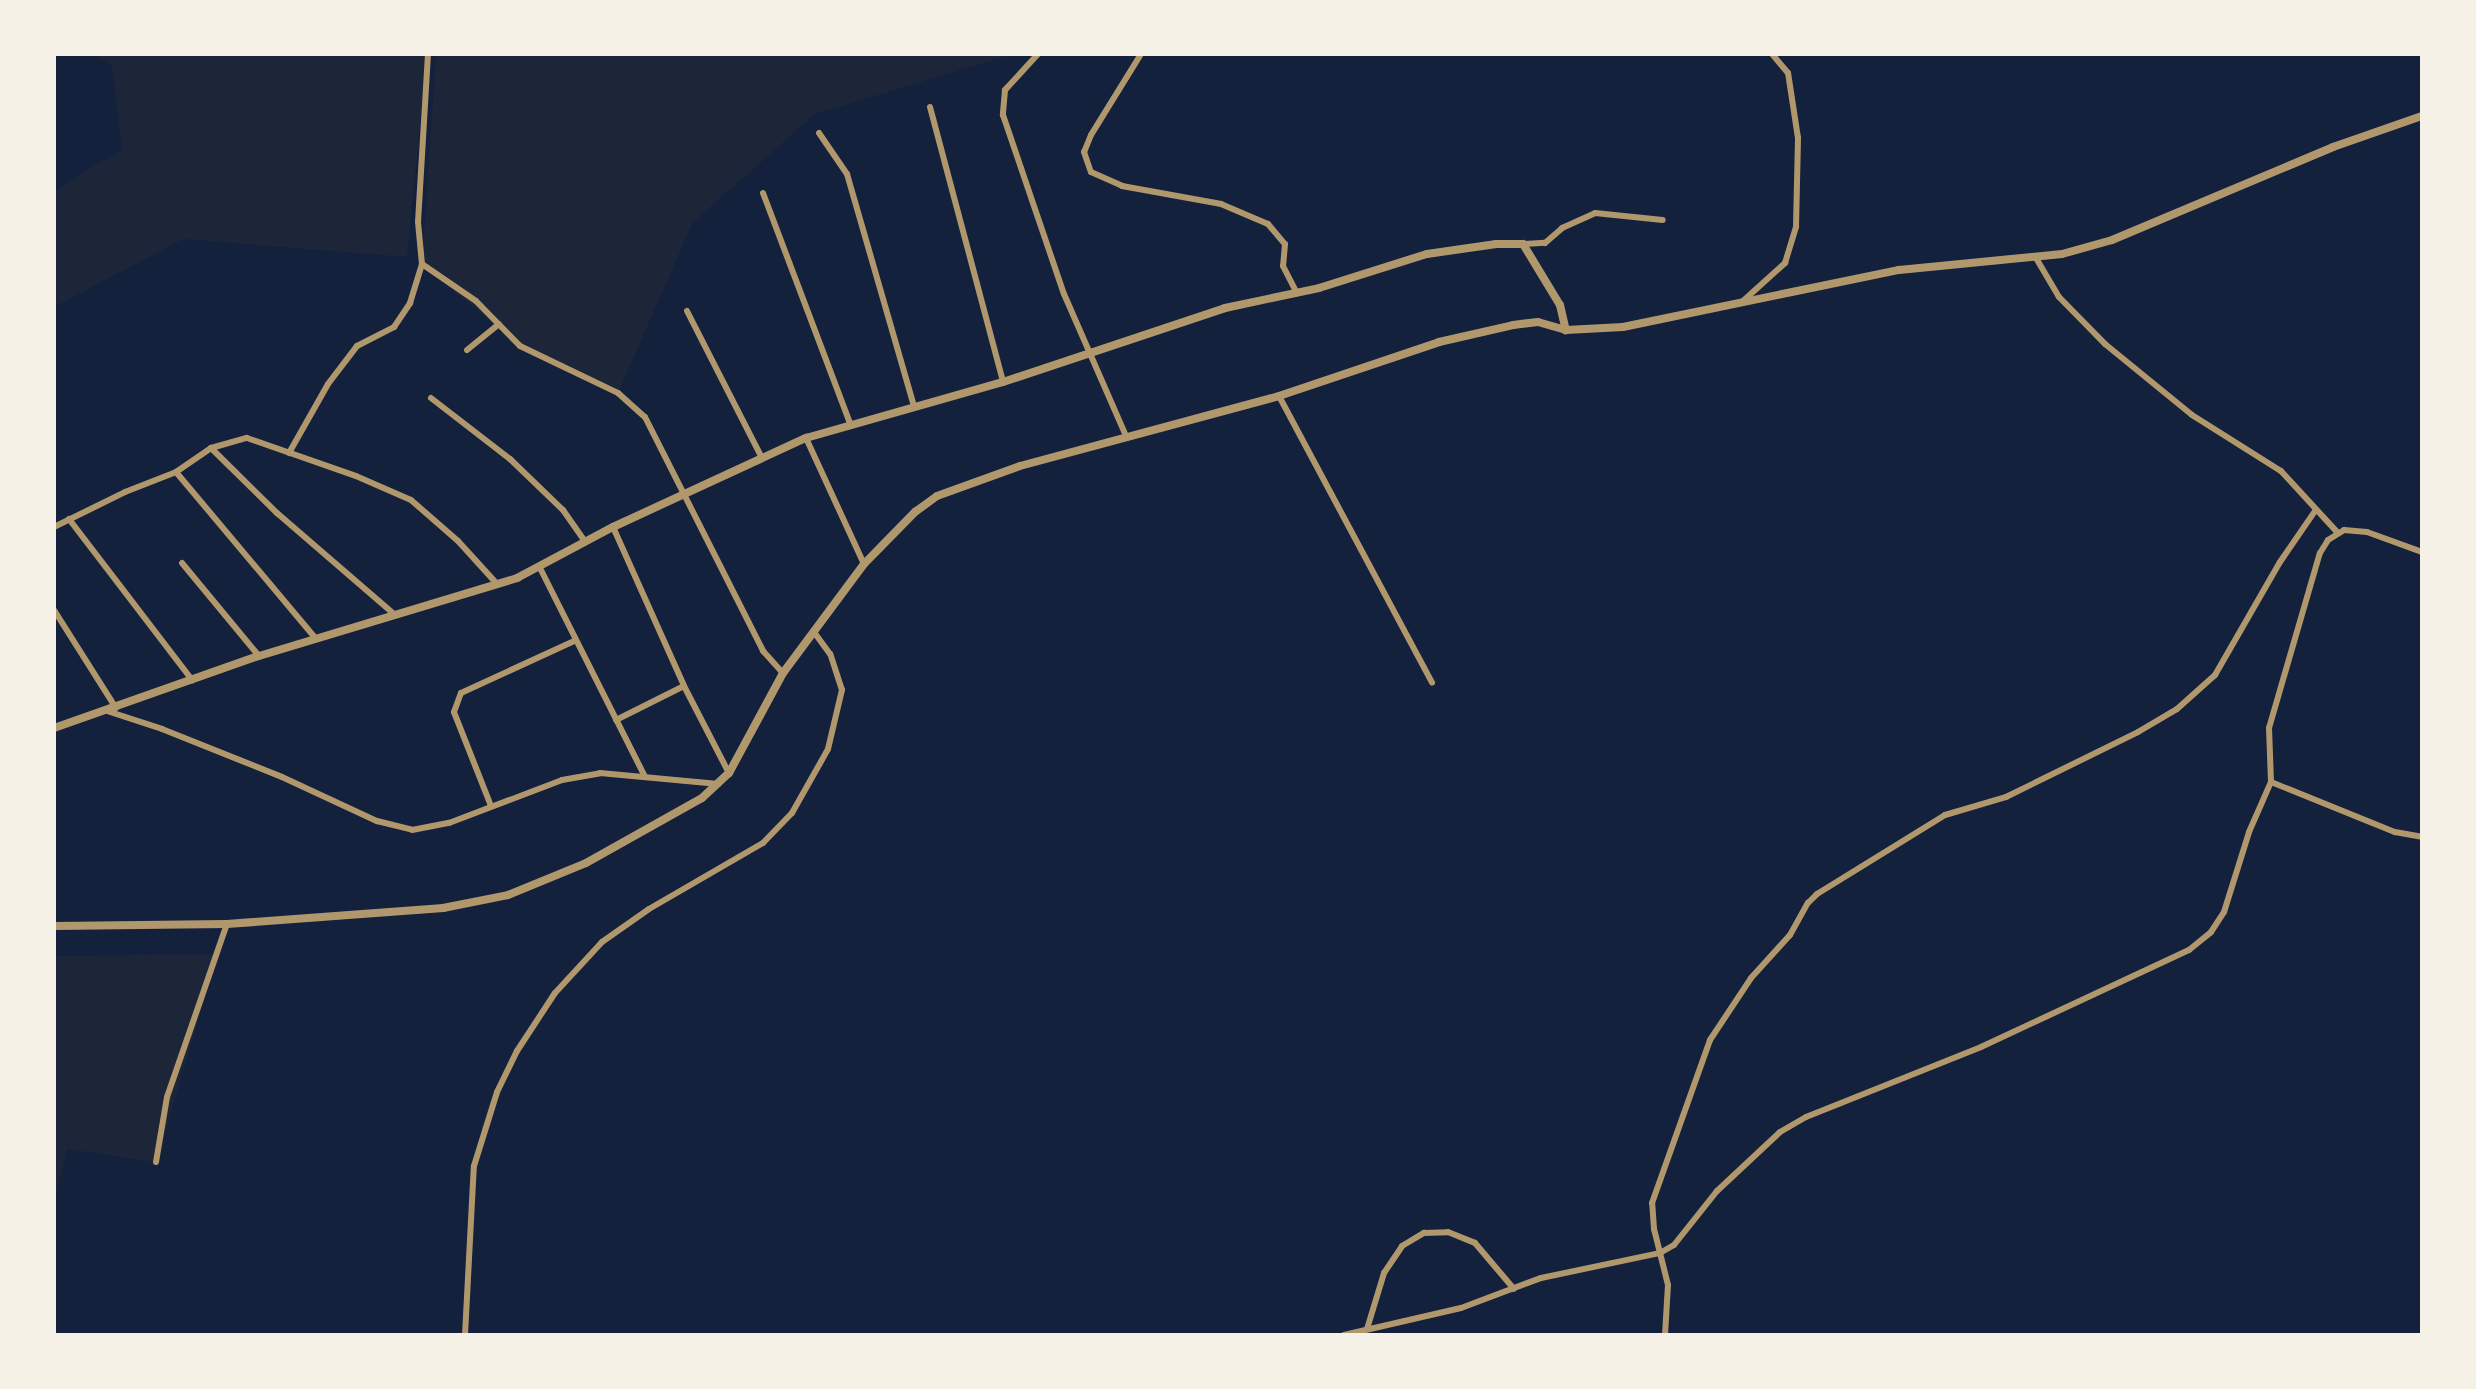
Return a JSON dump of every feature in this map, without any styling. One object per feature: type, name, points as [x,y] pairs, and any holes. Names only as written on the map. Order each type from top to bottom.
[{"type":"street","points":[[289,453],[328,384],[357,346],[394,327],[410,303],[422,264],[418,222],[428,54]]},
{"type":"street","points":[[1038,54],[1005,90],[1003,115],[1064,294],[1127,439]]},
{"type":"street","points":[[1141,54],[1091,135],[1084,152],[1091,172],[1122,186],[1221,204],[1268,224],[1285,244],[1283,266],[1297,293]]},
{"type":"street","points":[[1741,304],[1785,263],[1796,227],[1798,138],[1788,73],[1772,54]]},
{"type":"street","points":[[930,107],[1003,382]]},
{"type":"street","points":[[54,926],[227,924],[443,908],[508,895],[586,863],[702,798],[729,773],[783,673],[864,564],[891,534],[937,496],[1020,466],[1279,396],[1463,335],[1538,322],[1566,330],[1623,327],[1899,270],[2036,258],[2112,240],[2333,147],[2422,116]]},
{"type":"street","points":[[819,133],[847,174],[914,406]]},
{"type":"street","points":[[763,193],[851,426]]},
{"type":"street","points":[[54,728],[259,656],[393,613],[498,585],[761,456],[806,438],[1003,382],[1225,308],[1297,293],[1427,254],[1496,244],[1545,243],[1562,228],[1595,213],[1663,220]]},
{"type":"street","points":[[1523,244],[1560,305],[1566,330]]},
{"type":"street","points":[[2036,258],[2059,297],[2105,344],[2192,415],[2281,471],[2337,532],[2367,532],[2422,552]]},
{"type":"street","points":[[422,264],[476,301],[520,346],[618,393],[645,417],[763,651],[783,673]]},
{"type":"street","points":[[687,311],[761,456]]},
{"type":"street","points":[[467,350],[499,324]]},
{"type":"street","points":[[1279,396],[1432,683]]},
{"type":"street","points":[[431,398],[510,459],[563,510],[585,542]]},
{"type":"street","points":[[54,527],[125,492],[176,472],[211,448],[247,438],[356,476],[411,500],[458,541],[498,585]]},
{"type":"street","points":[[806,438],[864,564]]},
{"type":"street","points":[[211,448],[277,513],[393,613]]},
{"type":"street","points":[[176,472],[316,639]]},
{"type":"street","points":[[1665,1335],[1668,1285],[1651,1215],[1652,1203],[1710,1040],[1751,978],[1790,935],[1817,894],[1945,815],[2006,797],[2138,732],[2177,709],[2215,675],[2280,562],[2315,511]]},
{"type":"street","points":[[69,519],[192,680]]},
{"type":"street","points":[[613,527],[684,686],[729,773]]},
{"type":"street","points":[[1344,1335],[1461,1308],[1572,1270],[1660,1253],[1674,1245],[1717,1191],[1780,1132],[1819,1112],[1981,1047],[2189,950],[2211,932],[2224,912],[2249,832],[2271,782],[2271,719],[2313,567],[2337,532]]},
{"type":"street","points":[[182,563],[259,656]]},
{"type":"street","points":[[539,566],[574,641],[646,777]]},
{"type":"street","points":[[54,610],[116,708]]},
{"type":"street","points":[[465,1335],[474,1166],[497,1092],[510,1065],[555,993],[602,942],[649,909],[763,843],[792,813],[828,749],[842,690],[830,654],[814,632]]},
{"type":"street","points":[[491,806],[454,712],[461,693],[574,641]]},
{"type":"street","points":[[616,720],[684,686]]},
{"type":"street","points":[[104,710],[255,766],[377,821],[412,830],[449,823],[562,780],[600,773],[718,784]]},
{"type":"street","points":[[2271,782],[2374,825],[2422,837]]},
{"type":"street","points":[[156,1162],[167,1097],[227,924]]},
{"type":"street","points":[[1367,1329],[1384,1273],[1402,1246],[1424,1233],[1448,1232],[1475,1243],[1514,1289]]},
{"type":"shaded area","points":[[92,54],[427,54],[407,257],[183,239],[54,307],[54,191],[122,149],[112,66]]},
{"type":"shaded area","points":[[436,54],[1013,54],[815,114],[693,222],[618,393],[520,346],[422,264]]},
{"type":"shaded area","points":[[218,954],[156,1162],[67,1149],[54,1203],[54,956]]}]
